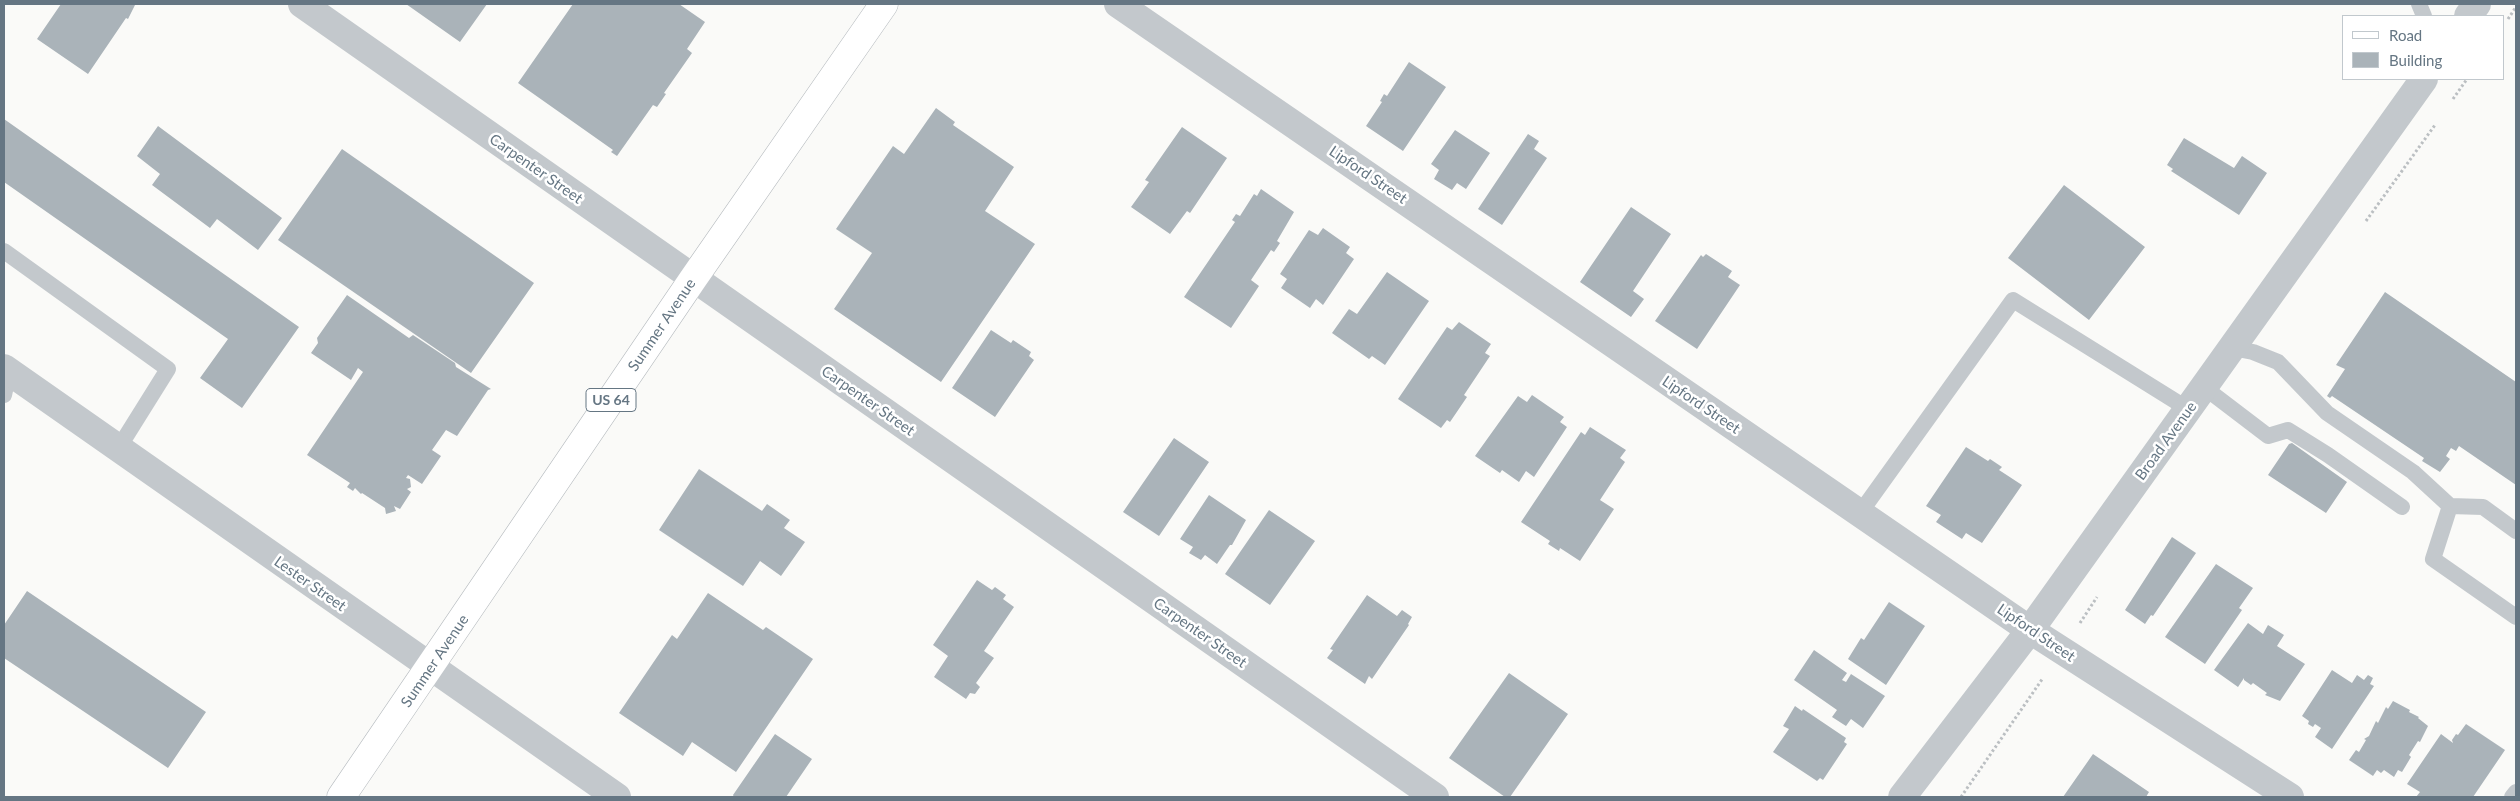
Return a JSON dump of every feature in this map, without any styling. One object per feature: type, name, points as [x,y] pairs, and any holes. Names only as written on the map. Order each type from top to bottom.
[{"type":"main road","name":"Summer Avenue","points":[[341,797],[693,279],[884,4]]},
{"type":"street","name":"Carpenter Street","points":[[302,4],[1435,797]]},
{"type":"street","name":"Lipford Street","points":[[1118,4],[2030,630],[2290,797]]},
{"type":"street","points":[[2469,15],[2477,4]]},
{"type":"street","name":"Broad Avenue","points":[[1902,797],[2030,630],[2423,80]]},
{"type":"street","name":"Lester Street","points":[[5,378],[118,449],[617,797]]},
{"type":"lane","points":[[4,251],[168,369],[118,449]]},
{"type":"lane","points":[[1860,513],[2013,300],[2188,409]]},
{"type":"lane","points":[[2232,348],[2253,352],[2278,362],[2327,414],[2413,472],[2450,506],[2483,507],[2516,531]]},
{"type":"lane","points":[[2204,388],[2268,436],[2288,430],[2328,455],[2402,507]]},
{"type":"lane","points":[[2450,506],[2433,559],[2516,617]]},
{"type":"lane","points":[[2512,797],[2516,792]]},
{"type":"path","points":[[2505,24],[2516,7]]},
{"type":"building","points":[[61,4],[135,5],[128,19],[126,18],[88,74],[37,39]]},
{"type":"building","points":[[406,4],[487,4],[460,42]]},
{"type":"building","points":[[573,4],[679,4],[705,22],[687,49],[692,53],[664,93],[666,94],[657,107],[653,105],[617,156],[611,152],[613,150],[518,83]]},
{"type":"building","points":[[1409,62],[1446,87],[1403,151],[1366,126],[1382,102],[1380,101],[1384,94],[1387,96]]},
{"type":"building","points":[[936,108],[955,122],[953,125],[1014,167],[985,211],[1035,244],[941,382],[834,309],[872,253],[836,229],[893,146],[904,154]]},
{"type":"building","points":[[4,119],[299,327],[242,408],[200,378],[228,339],[4,182]]},
{"type":"building","points":[[158,126],[282,218],[258,250],[217,219],[210,228],[152,185],[160,174],[137,156]]},
{"type":"building","points":[[1182,127],[1227,158],[1190,213],[1187,211],[1170,234],[1131,207],[1149,182],[1145,180]]},
{"type":"building","points":[[1455,130],[1490,153],[1466,189],[1457,183],[1452,190],[1434,179],[1439,170],[1431,164]]},
{"type":"building","points":[[1528,134],[1539,141],[1534,149],[1547,158],[1502,225],[1478,209]]},
{"type":"building","points":[[2184,138],[2234,168],[2242,156],[2267,173],[2239,215],[2171,171],[2173,169],[2167,165]]},
{"type":"building","points":[[342,149],[534,283],[471,373],[278,240]]},
{"type":"building","points":[[2064,185],[2145,247],[2089,320],[2008,258]]},
{"type":"building","points":[[1261,189],[1294,212],[1277,241],[1280,243],[1274,252],[1271,250],[1251,280],[1259,286],[1231,328],[1184,297],[1235,222],[1232,220],[1236,214],[1240,216],[1254,194],[1257,196]]},
{"type":"building","points":[[1631,207],[1671,234],[1633,291],[1644,299],[1631,317],[1580,282]]},
{"type":"building","points":[[1323,228],[1350,247],[1346,253],[1354,259],[1323,305],[1316,299],[1310,308],[1281,288],[1287,279],[1280,274],[1309,230],[1318,235]]},
{"type":"building","points":[[1706,254],[1732,271],[1728,277],[1740,285],[1697,349],[1655,321],[1701,255],[1703,257]]},
{"type":"building","points":[[1387,272],[1429,301],[1385,365],[1372,356],[1369,359],[1332,333],[1349,309],[1357,314]]},
{"type":"building","points":[[2385,292],[2516,382],[2516,485],[2459,446],[2456,451],[2451,448],[2446,456],[2450,459],[2440,472],[2422,461],[2424,458],[2332,396],[2330,398],[2327,396],[2345,369],[2336,365]]},
{"type":"building","points":[[347,295],[409,338],[413,335],[455,363],[456,367],[491,389],[488,390],[457,436],[446,430],[432,450],[441,456],[422,484],[408,475],[406,478],[410,479],[411,487],[407,489],[411,492],[400,509],[394,506],[396,511],[386,514],[385,508],[361,494],[355,488],[353,491],[347,487],[350,483],[307,455],[363,372],[358,368],[351,380],[311,353],[318,343],[317,338]]},
{"type":"building","points":[[1459,322],[1491,344],[1485,353],[1490,356],[1464,395],[1467,397],[1450,422],[1447,420],[1441,428],[1398,399],[1447,327],[1452,330]]},
{"type":"building","points":[[991,330],[1011,343],[1013,340],[1031,352],[1029,356],[1034,360],[995,417],[952,388]]},
{"type":"building","points":[[1532,395],[1564,417],[1560,422],[1567,427],[1534,477],[1526,471],[1519,482],[1502,470],[1500,473],[1475,456],[1518,396],[1527,402]]},
{"type":"building","points":[[1590,427],[1626,450],[1620,458],[1625,462],[1600,500],[1614,509],[1580,561],[1560,548],[1559,551],[1548,544],[1550,541],[1521,522],[1581,432],[1585,435]]},
{"type":"building","points":[[1174,438],[1209,462],[1159,536],[1123,512]]},
{"type":"building","points":[[2292,443],[2347,482],[2326,513],[2268,475],[2289,444]]},
{"type":"building","points":[[1966,447],[1988,461],[1990,459],[2002,467],[1999,470],[2022,485],[1982,543],[1966,533],[1962,539],[1936,522],[1941,515],[1926,506]]},
{"type":"building","points":[[699,469],[762,511],[767,504],[790,520],[784,528],[805,542],[781,576],[760,561],[743,586],[659,530]]},
{"type":"building","points":[[1209,495],[1246,520],[1232,545],[1230,545],[1217,564],[1205,555],[1201,560],[1189,553],[1193,547],[1180,539]]},
{"type":"building","points":[[1269,510],[1315,541],[1270,605],[1225,574]]},
{"type":"building","points":[[2172,537],[2196,553],[2153,616],[2151,615],[2145,624],[2125,610]]},
{"type":"building","points":[[2216,564],[2253,588],[2239,608],[2242,610],[2205,664],[2165,637]]},
{"type":"building","points":[[977,580],[992,590],[995,587],[1006,595],[1003,599],[1014,607],[984,651],[994,658],[976,683],[980,687],[975,694],[970,693],[966,699],[934,677],[948,656],[933,645]]},
{"type":"building","points":[[27,591],[206,712],[168,768],[4,658],[4,625]]},
{"type":"building","points":[[708,593],[763,630],[766,627],[813,659],[736,772],[692,742],[683,756],[619,713],[672,635],[677,639]]},
{"type":"building","points":[[1367,595],[1397,616],[1402,610],[1412,617],[1409,625],[1372,679],[1369,676],[1365,684],[1327,658],[1333,650],[1330,649]]},
{"type":"building","points":[[1889,602],[1925,626],[1886,685],[1848,659],[1861,638],[1864,640]]},
{"type":"building","points":[[2248,623],[2263,634],[2268,625],[2284,635],[2277,646],[2305,664],[2280,701],[2265,695],[2267,693],[2253,683],[2251,685],[2244,678],[2238,687],[2214,670]]},
{"type":"building","points":[[1814,650],[1847,673],[1842,680],[1846,682],[1851,674],[1885,696],[1863,728],[1851,719],[1846,726],[1832,717],[1837,710],[1794,680]]},
{"type":"building","points":[[2332,670],[2352,683],[2357,675],[2364,680],[2368,675],[2373,678],[2370,684],[2374,686],[2332,749],[2315,737],[2321,728],[2315,724],[2313,727],[2308,724],[2309,721],[2302,716]]},
{"type":"building","points":[[1509,673],[1568,714],[1510,797],[1505,797],[1449,758]]},
{"type":"building","points":[[2393,701],[2410,710],[2409,712],[2419,717],[2428,726],[2420,742],[2418,741],[2409,755],[2411,757],[2402,772],[2398,770],[2394,777],[2384,770],[2381,773],[2377,770],[2373,776],[2349,760],[2356,750],[2359,752],[2366,740],[2364,739],[2369,736],[2376,721],[2378,723],[2386,707],[2388,709]]},
{"type":"building","points":[[1795,706],[1802,711],[1803,709],[1846,738],[1844,742],[1847,744],[1823,780],[1820,778],[1817,781],[1773,752],[1789,729],[1783,726]]},
{"type":"building","points":[[2466,724],[2505,750],[2473,797],[2416,797],[2420,792],[2407,784],[2441,734],[2453,743],[2452,740],[2456,734],[2458,735]]},
{"type":"building","points":[[775,734],[812,759],[786,797],[734,797],[733,795]]},
{"type":"building","points":[[2093,754],[2149,792],[2146,797],[2063,797]]}]
